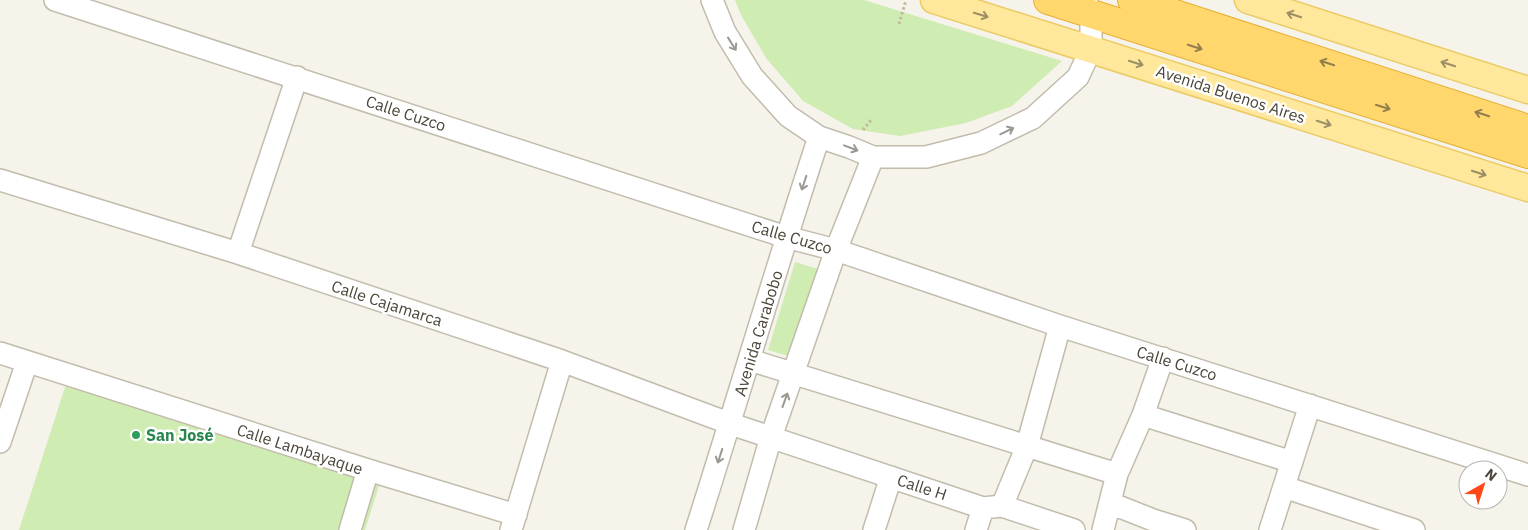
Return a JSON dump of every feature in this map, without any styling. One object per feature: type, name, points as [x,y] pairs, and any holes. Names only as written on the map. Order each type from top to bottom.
[{"type":"highway","name":"Avenida Buenos Aires","points":[[1048,0],[1088,7],[1528,154]]},
{"type":"highway","points":[[1132,0],[1528,129]]},
{"type":"main road","name":"Avenida Buenos Aires","points":[[934,0],[1528,188]]},
{"type":"main road","points":[[1248,0],[1528,90]]},
{"type":"street","name":"Calle Cuzco","points":[[55,0],[786,237],[836,250],[1060,326],[1528,475]]},
{"type":"street","points":[[712,0],[725,32],[752,76],[788,116],[819,137],[873,157],[926,157],[981,144],[1034,118],[1078,77],[1091,49],[1088,7]]},
{"type":"street","points":[[238,253],[296,77]]},
{"type":"street","name":"Avenida Carabobo","points":[[696,530],[731,424],[786,237],[819,137]]},
{"type":"street","points":[[744,530],[771,437],[836,250],[873,157]]},
{"type":"street","name":"Calle Cajamarca","points":[[0,180],[238,253],[562,361],[771,437]]},
{"type":"street","points":[[976,530],[992,507],[1027,446],[1060,326]]},
{"type":"street","name":"Calle Lambayaque","points":[[0,353],[368,470],[514,523]]},
{"type":"street","points":[[1103,530],[1117,474],[1143,415],[1163,358]]},
{"type":"street","points":[[750,360],[1117,474]]},
{"type":"street","points":[[514,523],[562,361]]},
{"type":"street","points":[[0,442],[27,362]]},
{"type":"street","points":[[1270,530],[1310,405]]},
{"type":"street","points":[[1143,415],[1292,462]]},
{"type":"street","name":"Calle H","points":[[771,437],[891,477],[1074,530]]},
{"type":"street","points":[[350,530],[368,470]]},
{"type":"street","points":[[874,530],[891,477]]},
{"type":"street","points":[[1284,487],[1414,530]]},
{"type":"street","points":[[1110,503],[1185,530]]},
{"type":"path","points":[[899,24],[906,0]]},
{"type":"green space","points":[[735,0],[864,0],[1062,61],[1012,106],[966,123],[900,136],[853,129],[803,101],[766,58],[741,15]]},
{"type":"green space","points":[[795,262],[818,269],[791,357],[768,350]]},
{"type":"green space","name":"San José","points":[[66,384],[379,486],[365,530],[19,530]]},
{"type":"place","name":"San José","points":[[136,435]]}]
